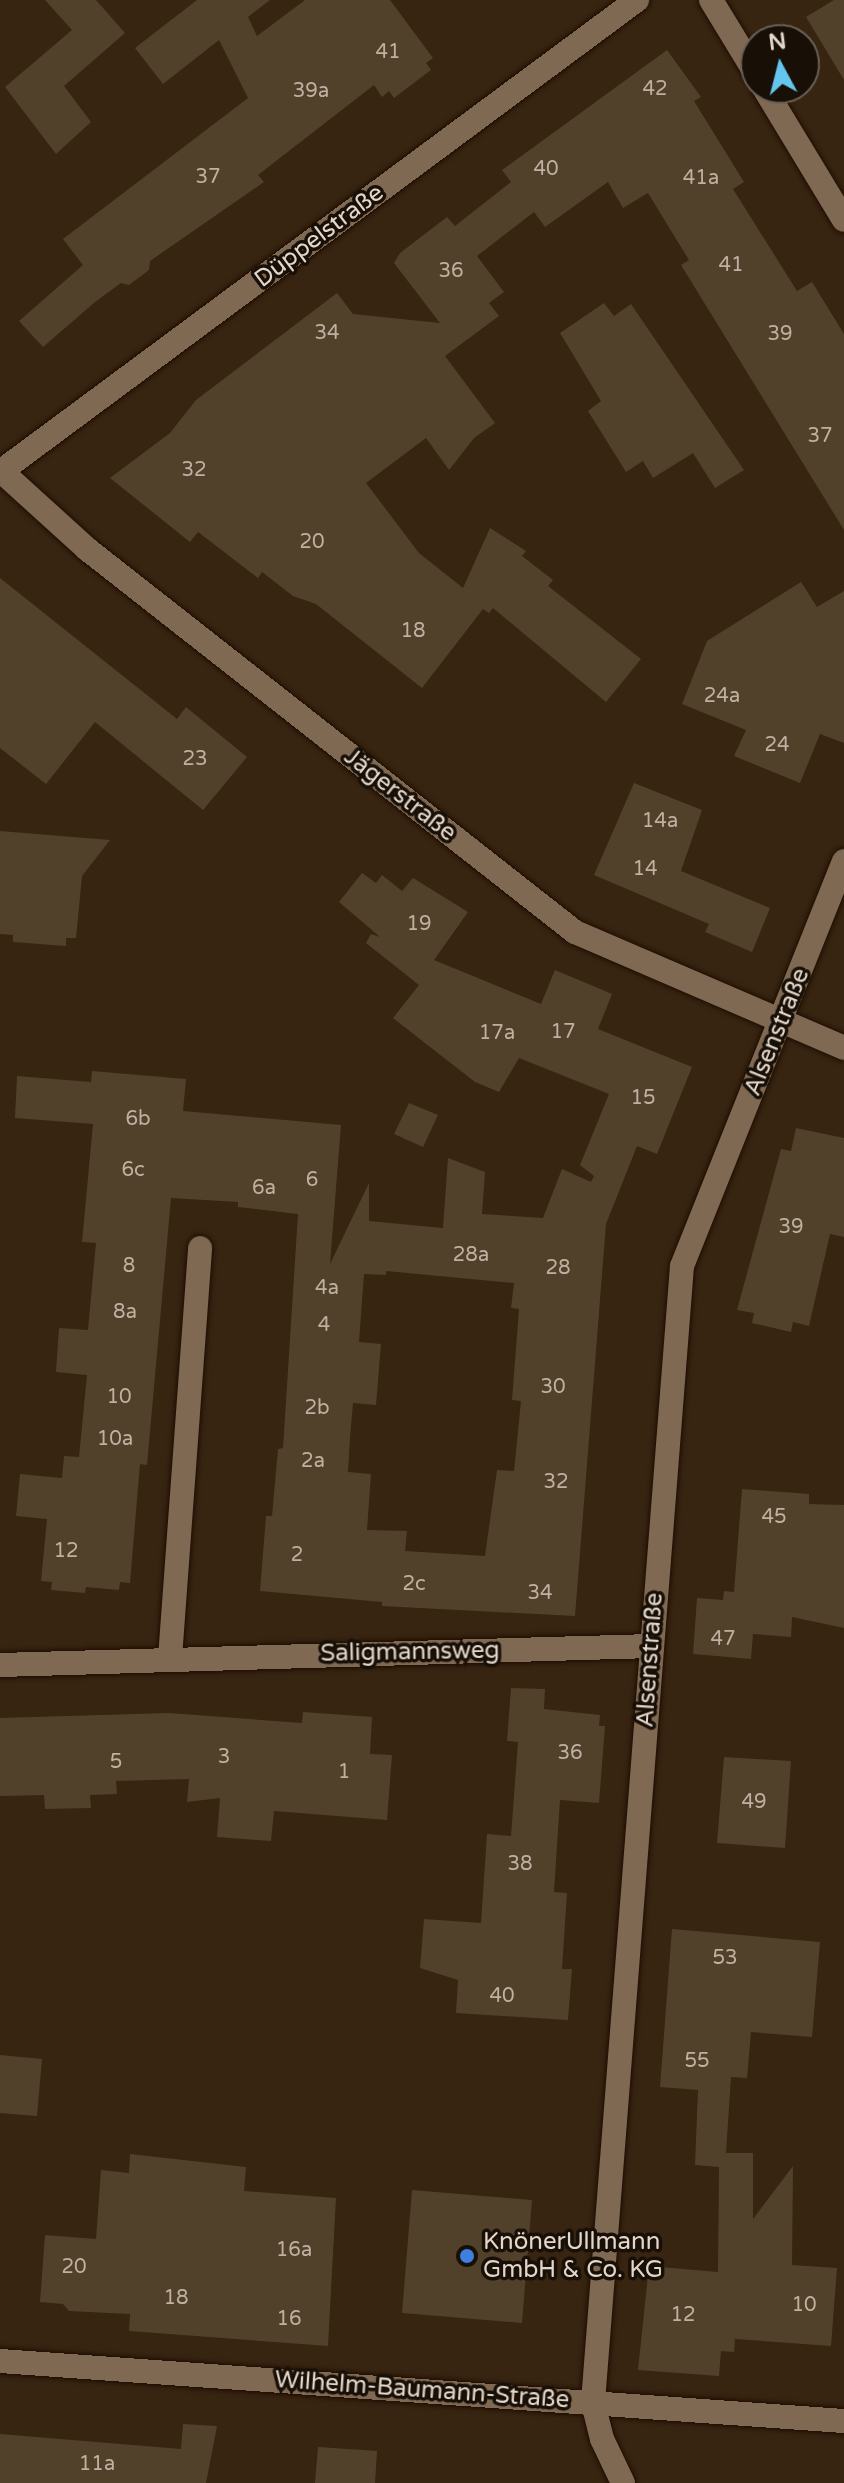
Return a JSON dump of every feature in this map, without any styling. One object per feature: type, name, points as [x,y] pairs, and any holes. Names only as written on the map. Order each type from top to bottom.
[{"type":"street","name":"Düppelstraße","points":[[0,471],[637,0]]},
{"type":"street","points":[[711,0],[740,48]]},
{"type":"street","points":[[774,104],[844,220]]},
{"type":"street","name":"Jägerstraße","points":[[0,471],[100,559],[575,932],[844,1048]]},
{"type":"street","name":"Alsenstraße","points":[[623,2483],[602,2439],[593,2402],[682,1266],[844,861]]},
{"type":"street","points":[[170,1658],[200,1248]]},
{"type":"street","name":"Saligmannsweg","points":[[0,1665],[651,1646]]},
{"type":"street","name":"Wilhelm-Baumann-Straße","points":[[0,2361],[844,2421]]},
{"type":"building","points":[[45,0],[96,0],[125,33],[64,86],[91,122],[56,154],[5,87],[72,30]]},
{"type":"building","points":[[197,0],[270,0],[248,17],[257,36],[305,0],[390,0],[433,58],[426,63],[431,70],[394,98],[389,91],[382,97],[374,85],[258,175],[264,182],[150,261],[149,270],[129,285],[121,283],[95,302],[43,347],[19,321],[83,265],[63,239],[248,98],[219,40],[163,84],[135,48]]},
{"type":"building","points":[[834,0],[844,0],[844,80],[820,40],[820,24],[810,24],[806,17]]},
{"type":"building","points":[[667,50],[701,97],[694,101],[744,182],[733,189],[797,291],[812,282],[844,334],[844,530],[681,265],[689,260],[648,193],[623,208],[608,182],[545,227],[534,212],[477,256],[504,292],[489,303],[499,316],[445,356],[495,423],[474,438],[449,470],[426,438],[366,483],[419,553],[463,588],[490,528],[526,551],[522,556],[553,580],[548,586],[641,659],[606,702],[493,608],[489,613],[483,609],[422,688],[316,604],[293,596],[262,572],[258,578],[198,532],[190,542],[110,478],[170,433],[196,400],[337,293],[353,314],[440,323],[394,263],[400,253],[447,217],[455,226],[511,182],[502,170]]},
{"type":"building","points":[[604,303],[614,316],[631,304],[744,470],[715,488],[693,453],[653,478],[643,461],[626,472],[588,411],[601,401],[560,333]]},
{"type":"building","points":[[0,578],[177,719],[186,707],[247,757],[203,810],[95,722],[46,784],[0,748]]},
{"type":"building","points":[[801,582],[817,607],[844,591],[844,743],[820,734],[800,783],[734,756],[746,730],[682,704],[707,641]]},
{"type":"building","points":[[634,783],[702,810],[681,871],[770,908],[752,952],[705,932],[709,924],[594,875]]},
{"type":"building","points":[[0,831],[110,840],[82,876],[76,938],[66,938],[66,946],[13,942],[13,935],[0,934]]},
{"type":"building","points":[[362,873],[376,883],[382,875],[402,891],[413,878],[468,912],[434,960],[541,1004],[555,970],[612,994],[598,1029],[692,1067],[657,1154],[637,1146],[606,1224],[575,1616],[382,1606],[382,1602],[260,1591],[266,1516],[272,1516],[278,1449],[283,1448],[298,1214],[238,1207],[238,1202],[171,1198],[147,1465],[140,1464],[130,1583],[120,1582],[119,1590],[86,1587],[85,1593],[51,1590],[52,1582],[41,1581],[47,1519],[16,1516],[20,1474],[62,1478],[64,1456],[79,1457],[87,1375],[56,1372],[59,1328],[88,1330],[96,1243],[82,1242],[93,1124],[15,1118],[17,1076],[91,1082],[92,1071],[186,1079],[183,1111],[341,1125],[330,1264],[369,1183],[369,1221],[443,1228],[448,1158],[485,1172],[482,1214],[543,1218],[562,1169],[591,1182],[594,1176],[580,1165],[609,1094],[519,1058],[499,1092],[475,1082],[393,1018],[419,985],[366,943],[371,934],[380,937],[339,902]],"holes":[[[386,1271],[514,1283],[511,1308],[519,1309],[512,1400],[521,1401],[514,1471],[497,1470],[485,1556],[405,1551],[407,1531],[367,1530],[371,1474],[348,1472],[353,1403],[376,1405],[381,1344],[359,1342],[364,1274],[386,1275]]]},
{"type":"building","points":[[409,1103],[438,1115],[423,1147],[394,1134]]},
{"type":"building","points":[[796,1128],[844,1138],[844,1237],[830,1234],[809,1326],[793,1322],[791,1332],[752,1323],[754,1313],[737,1310],[781,1149],[791,1151]]},
{"type":"building","points":[[742,1489],[809,1494],[809,1504],[844,1505],[844,1628],[792,1617],[791,1637],[753,1634],[751,1659],[693,1654],[697,1598],[723,1600],[724,1591],[734,1592]]},
{"type":"building","points":[[511,1688],[545,1689],[544,1709],[600,1715],[599,1726],[605,1726],[599,1803],[560,1800],[554,1892],[567,1893],[562,1969],[572,1969],[568,2020],[456,2013],[458,1980],[420,1968],[424,1919],[481,1923],[487,1834],[511,1836],[518,1742],[507,1741]]},
{"type":"building","points":[[303,1712],[372,1717],[370,1754],[392,1755],[387,1820],[274,1811],[271,1841],[217,1837],[220,1798],[187,1802],[189,1779],[116,1781],[117,1794],[90,1795],[91,1808],[45,1809],[44,1795],[0,1796],[0,1718],[169,1713],[302,1723]]},
{"type":"building","points":[[724,1757],[791,1761],[785,1848],[717,1843]]},
{"type":"building","points":[[672,1929],[820,1942],[812,2037],[751,2032],[747,2078],[731,2077],[726,2153],[753,2153],[753,2219],[793,2166],[792,2265],[837,2268],[831,2346],[735,2339],[734,2352],[721,2351],[719,2376],[638,2370],[649,2266],[718,2272],[719,2167],[695,2165],[698,2090],[660,2087]]},
{"type":"building","points":[[0,2055],[42,2059],[37,2116],[0,2113]]},
{"type":"building","points":[[130,2154],[246,2167],[244,2191],[336,2198],[328,2346],[129,2331],[130,2314],[69,2311],[63,2304],[40,2302],[45,2235],[96,2239],[101,2170],[129,2173]]},
{"type":"building","name":"KnönerUllmann GmbH & Co. KG","points":[[412,2190],[532,2200],[522,2323],[402,2313]]},
{"type":"building","points":[[183,2424],[217,2426],[206,2483],[0,2483],[0,2434],[181,2449]]},
{"type":"building","points":[[318,2447],[377,2451],[375,2483],[315,2483]]},
{"type":"place","name":"KnönerUllmann GmbH & Co. KG","points":[[467,2256]]}]
